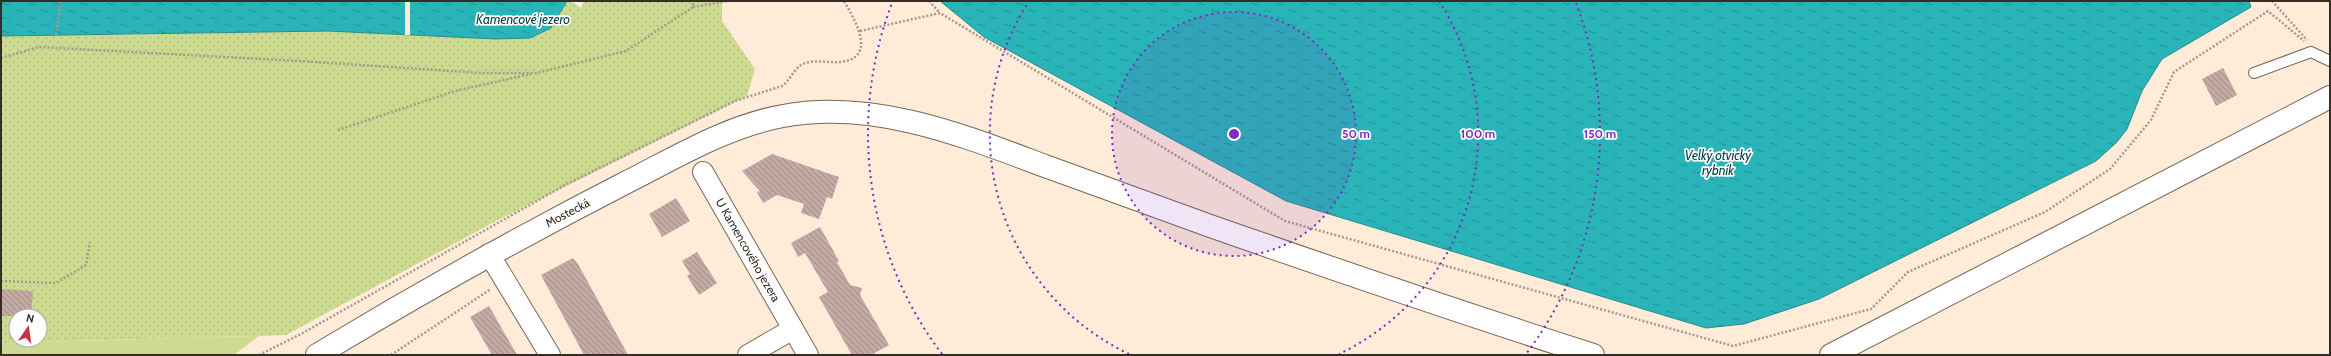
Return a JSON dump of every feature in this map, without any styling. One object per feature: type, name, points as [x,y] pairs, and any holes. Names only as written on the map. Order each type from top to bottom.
[{"type":"street","points":[[1831,355],[2330,97]]},
{"type":"street","name":"Mostecká","points":[[317,355],[489,254],[699,146],[739,129],[782,116],[832,111],[867,113],[898,119],[966,138],[1212,226],[1593,355]]},
{"type":"street","name":"U Kamencového jezera","points":[[703,172],[808,355]]},
{"type":"street","points":[[489,254],[550,355]]},
{"type":"street","points":[[748,355],[793,329]]},
{"type":"lane","points":[[2254,73],[2311,52],[2326,59]]},
{"type":"path","points":[[56,35],[61,1]]},
{"type":"path","points":[[693,1],[693,7]]},
{"type":"path","points":[[338,130],[455,91],[626,51],[693,7],[727,1]]},
{"type":"path","points":[[829,62],[840,62],[853,57],[861,46],[860,31],[844,1]]},
{"type":"path","points":[[929,1],[940,13],[1285,221],[1733,346],[1871,309],[1908,272],[2045,212],[2110,169],[2151,120],[2174,72],[2268,11],[2326,59]]},
{"type":"path","points":[[2272,1],[2326,59]]},
{"type":"path","points":[[860,31],[940,13]]},
{"type":"path","points":[[1,58],[39,47],[284,60],[482,73],[536,73]]},
{"type":"path","points":[[1,280],[56,284],[86,265],[90,242]]},
{"type":"path","points":[[391,355],[505,280]]},
{"type":"green space","points":[[567,1],[571,1],[581,8],[584,1],[722,1],[722,21],[755,69],[747,96],[496,221],[286,335],[48,342],[48,308],[8,308],[8,343],[1,343],[1,34],[112,35],[328,31],[496,39],[551,28]]},
{"type":"green space","points":[[259,336],[234,355],[1,355],[1,343],[8,343],[8,348],[48,348],[48,342]]},
{"type":"water","name":"Kamencové jezero","points":[[1,1],[567,1],[551,28],[530,38],[496,39],[328,31],[1,36]]},
{"type":"water","name":"Velký otvický rybník","points":[[940,1],[2249,1],[2251,7],[2162,59],[2142,91],[2127,129],[2117,142],[2096,161],[1819,299],[1744,324],[1706,328],[1286,201],[984,37]]},
{"type":"pier","points":[[405,1],[410,1],[410,35],[405,35]]},
{"type":"building","points":[[2223,68],[2237,95],[2216,106],[2202,79]]},
{"type":"building","points":[[772,154],[839,177],[832,199],[827,197],[819,219],[801,213],[804,204],[777,195],[763,203],[757,192],[760,191],[742,171]]},
{"type":"building","points":[[676,198],[690,221],[662,237],[649,214]]},
{"type":"building","points":[[820,227],[839,261],[837,262],[850,285],[862,288],[860,295],[889,345],[871,355],[852,355],[819,297],[828,292],[805,253],[798,257],[791,243]]},
{"type":"building","points":[[697,252],[717,283],[699,295],[687,276],[690,274],[682,261]]},
{"type":"building","points":[[573,258],[578,264],[628,355],[584,355],[541,275]]},
{"type":"building","points":[[1,289],[33,291],[32,308],[8,308],[8,316],[1,316]]},
{"type":"building","points":[[489,306],[517,355],[492,355],[470,317]]}]
